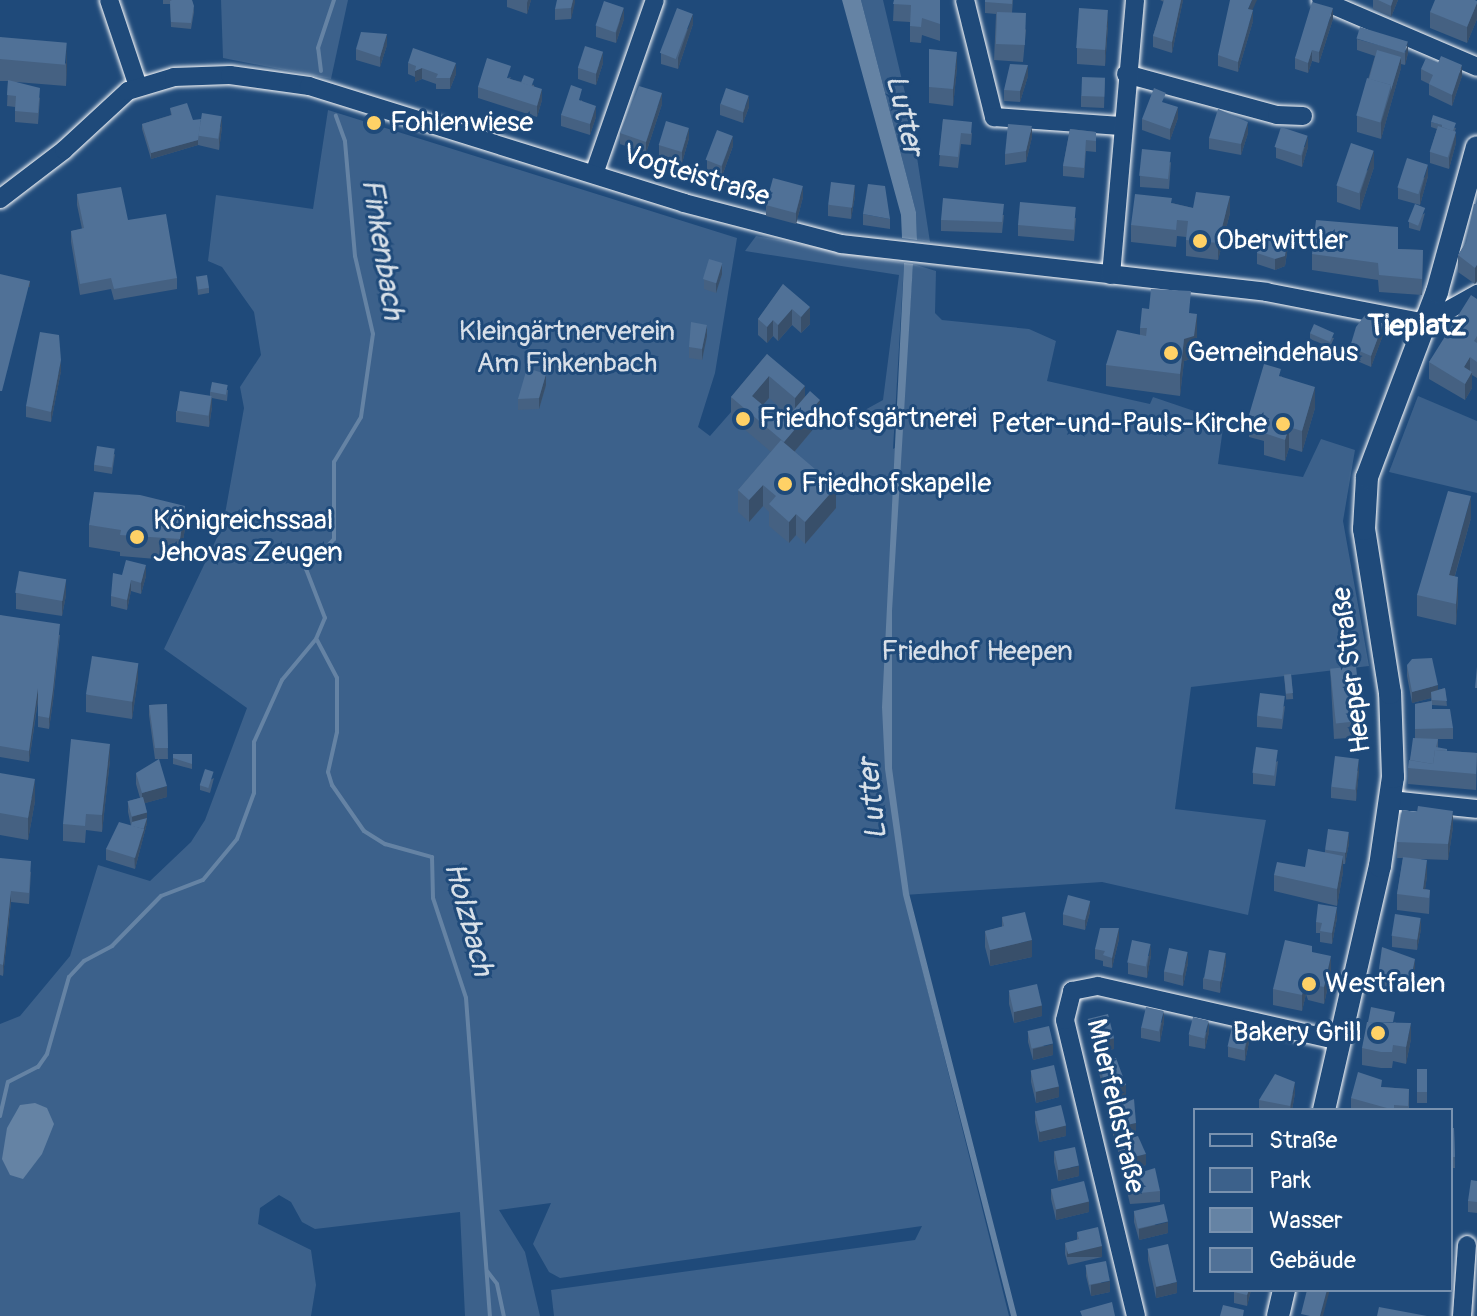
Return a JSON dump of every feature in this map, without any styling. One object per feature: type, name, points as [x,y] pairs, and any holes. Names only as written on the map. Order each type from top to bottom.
[{"type":"main road","name":"Heeper Straße","points":[[1324,1108],[1390,800],[1393,715],[1364,529],[1364,495],[1369,465],[1425,323],[1477,147]]},
{"type":"main road","points":[[1278,1316],[1284,1292]]},
{"type":"street","points":[[109,0],[138,86]]},
{"type":"street","points":[[594,174],[654,0]]},
{"type":"street","points":[[965,0],[994,117],[1121,126]]},
{"type":"street","points":[[1111,275],[1121,126],[1135,0]]},
{"type":"street","points":[[1321,0],[1477,67]]},
{"type":"street","name":"Vogteistraße","points":[[0,199],[64,150],[116,98],[138,86],[206,74],[285,81],[746,222],[841,244],[1294,296],[1425,323]]},
{"type":"street","points":[[1126,74],[1285,117],[1303,116]]},
{"type":"street","points":[[1425,323],[1477,294]]},
{"type":"street","points":[[1390,800],[1477,809]]},
{"type":"street","name":"Muerfeldstraße","points":[[1136,1316],[1065,1020],[1072,991],[1098,986],[1340,1041]]},
{"type":"street","points":[[1462,1316],[1467,1245]]},
{"type":"green space","points":[[221,0],[348,0],[331,79],[223,58]]},
{"type":"green space","points":[[861,0],[883,0],[911,118],[930,242],[917,240],[916,212]]},
{"type":"green space","points":[[328,110],[737,238],[715,373],[698,427],[710,436],[768,370],[834,427],[883,400],[899,275],[745,251],[756,236],[904,263],[893,449],[900,445],[913,264],[936,271],[935,313],[942,320],[1029,329],[1056,341],[1047,381],[1150,404],[1153,397],[1203,414],[1213,426],[1223,428],[1218,464],[1303,477],[1321,439],[1355,450],[1343,521],[1369,666],[1191,687],[1175,809],[1266,820],[1248,915],[1102,882],[904,895],[1009,1316],[554,1316],[551,1290],[915,1240],[922,1226],[560,1278],[549,1272],[533,1244],[551,1203],[499,1210],[525,1252],[540,1316],[465,1316],[460,1212],[315,1229],[302,1222],[291,1202],[279,1195],[260,1208],[258,1224],[311,1250],[316,1285],[311,1316],[0,1316],[0,1024],[20,1016],[70,956],[98,865],[150,881],[191,842],[205,820],[247,708],[164,649],[223,525],[244,408],[240,387],[261,355],[254,312],[222,267],[208,261],[216,195],[313,209]]},
{"type":"green space","points":[[1418,396],[1477,421],[1477,493],[1389,472]]},
{"type":"water","points":[[842,0],[861,0],[916,212],[917,240],[902,238],[901,215]]},
{"type":"water","points":[[904,263],[913,264],[892,611],[892,768],[909,893],[1017,1316],[1011,1316],[903,895],[885,769],[882,707]]},
{"type":"water","points":[[35,1103],[47,1108],[54,1124],[42,1154],[23,1179],[10,1175],[2,1159],[7,1128],[20,1105]]},
{"type":"building","points":[[172,0],[192,0],[191,23],[171,22]]},
{"type":"building","points":[[557,0],[573,0],[571,8],[555,9]]},
{"type":"building","points":[[894,0],[940,0],[940,24],[922,18],[921,27],[910,26],[911,5],[893,4]]},
{"type":"building","points":[[1012,0],[1012,4],[985,2]]},
{"type":"building","points":[[1164,0],[1181,0],[1172,42],[1153,36]]},
{"type":"building","points":[[1230,0],[1252,0],[1248,9],[1253,10],[1238,62],[1218,55]]},
{"type":"building","points":[[1378,0],[1393,0],[1391,6]]},
{"type":"building","points":[[1435,0],[1475,0],[1477,3],[1467,27],[1430,12]]},
{"type":"building","points":[[604,1],[624,8],[615,32],[596,26]]},
{"type":"building","points":[[1312,2],[1333,8],[1319,52],[1312,50],[1308,63],[1295,58]]},
{"type":"building","points":[[677,8],[693,14],[676,59],[660,53]]},
{"type":"building","points":[[1079,8],[1108,10],[1105,50],[1076,48]]},
{"type":"building","points":[[997,12],[1026,13],[1025,45],[996,44]]},
{"type":"building","points":[[1360,27],[1408,42],[1404,53],[1356,38]]},
{"type":"building","points":[[361,32],[387,34],[380,57],[356,49]]},
{"type":"building","points":[[0,37],[67,43],[65,65],[0,59]]},
{"type":"building","points":[[585,46],[603,52],[596,74],[578,68]]},
{"type":"building","points":[[413,48],[456,63],[450,78],[436,78],[438,74],[422,68],[415,71],[416,66],[408,63]]},
{"type":"building","points":[[929,49],[957,52],[953,89],[929,87]]},
{"type":"building","points":[[1377,50],[1401,57],[1391,90],[1391,85],[1369,79]]},
{"type":"building","points":[[1441,56],[1462,65],[1452,95],[1429,84],[1433,75],[1421,69],[1426,58],[1438,63]]},
{"type":"building","points":[[487,58],[511,66],[507,78],[542,89],[537,106],[478,87]]},
{"type":"building","points":[[1010,64],[1028,65],[1020,91],[1004,90]]},
{"type":"building","points":[[524,75],[534,79],[531,87],[521,82]]},
{"type":"building","points":[[1082,77],[1105,78],[1104,97],[1081,96]]},
{"type":"building","points":[[1367,78],[1391,85],[1380,122],[1356,115]]},
{"type":"building","points":[[8,80],[40,88],[38,113],[15,111],[16,96],[7,95]]},
{"type":"building","points":[[571,85],[582,89],[579,100],[596,106],[590,124],[561,115]]},
{"type":"building","points":[[639,86],[662,93],[646,142],[620,133]]},
{"type":"building","points":[[726,88],[749,96],[743,112],[720,104]]},
{"type":"building","points":[[1154,88],[1166,93],[1162,102],[1178,107],[1170,129],[1142,119]]},
{"type":"building","points":[[187,103],[193,120],[201,119],[198,140],[151,153],[142,124],[172,115],[170,108]]},
{"type":"building","points":[[1218,109],[1248,122],[1241,144],[1209,138]]},
{"type":"building","points":[[202,113],[222,116],[218,139],[198,136]]},
{"type":"building","points":[[1433,115],[1456,123],[1453,131],[1431,122]]},
{"type":"building","points":[[943,119],[972,122],[971,134],[961,133],[958,157],[939,155]]},
{"type":"building","points":[[666,121],[689,128],[682,152],[659,145]]},
{"type":"building","points":[[1008,124],[1032,126],[1026,151],[1005,154]]},
{"type":"building","points":[[1438,126],[1456,132],[1448,158],[1430,152]]},
{"type":"building","points":[[1281,127],[1308,136],[1301,156],[1275,147]]},
{"type":"building","points":[[1070,129],[1096,132],[1096,141],[1086,140],[1084,168],[1063,166]]},
{"type":"building","points":[[717,130],[733,136],[721,166],[706,160]]},
{"type":"building","points":[[1351,143],[1374,151],[1359,193],[1336,186]]},
{"type":"building","points":[[1142,149],[1171,152],[1168,179],[1139,176]]},
{"type":"building","points":[[1407,158],[1428,165],[1418,194],[1397,187]]},
{"type":"building","points":[[773,178],[803,186],[796,213],[766,205]]},
{"type":"building","points":[[831,182],[855,185],[852,208],[828,205]]},
{"type":"building","points":[[868,184],[885,186],[890,219],[863,214]]},
{"type":"building","points":[[121,187],[128,220],[166,214],[177,278],[114,289],[111,278],[80,284],[71,231],[84,228],[77,194]]},
{"type":"building","points":[[1196,192],[1230,196],[1218,243],[1186,240],[1188,221],[1177,220],[1176,230],[1131,225],[1135,194],[1172,198],[1171,203],[1193,208]]},
{"type":"building","points":[[943,198],[1004,204],[1002,222],[941,220]]},
{"type":"building","points":[[1020,202],[1076,207],[1074,230],[1018,225]]},
{"type":"building","points":[[1415,204],[1425,208],[1418,226],[1408,222]]},
{"type":"building","points":[[1474,204],[1477,204],[1475,268],[1458,255],[1466,243]]},
{"type":"building","points":[[1316,220],[1398,227],[1398,249],[1423,250],[1422,279],[1379,275],[1378,263],[1312,254]]},
{"type":"building","points":[[1260,232],[1288,235],[1285,256],[1275,259],[1257,253]]},
{"type":"building","points":[[709,259],[722,263],[716,283],[703,279]]},
{"type":"building","points":[[0,274],[30,281],[2,391],[0,391]]},
{"type":"building","points":[[207,275],[209,288],[198,290],[196,277]]},
{"type":"building","points":[[783,284],[810,307],[801,317],[792,309],[778,325],[773,320],[767,327],[758,319]]},
{"type":"building","points":[[1151,289],[1191,291],[1189,313],[1197,314],[1194,336],[1184,339],[1180,374],[1106,365],[1117,330],[1146,336],[1147,328],[1140,328],[1142,308],[1149,309]]},
{"type":"building","points":[[1471,295],[1477,299],[1477,336],[1474,341],[1477,343],[1477,362],[1470,357],[1464,367],[1472,372],[1465,384],[1429,362]]},
{"type":"building","points":[[1365,315],[1383,324],[1371,356],[1350,347],[1356,327]]},
{"type":"building","points":[[691,322],[707,325],[702,349],[689,347]]},
{"type":"building","points":[[1314,324],[1334,333],[1330,342],[1310,333]]},
{"type":"building","points":[[40,332],[59,335],[61,360],[51,412],[26,406]]},
{"type":"building","points":[[767,354],[805,386],[795,398],[769,376],[752,396],[783,422],[810,391],[820,400],[784,442],[731,397]]},
{"type":"building","points":[[1264,364],[1281,369],[1279,376],[1315,387],[1302,431],[1289,427],[1285,440],[1264,433],[1267,421],[1249,415]]},
{"type":"building","points":[[527,368],[546,374],[539,398],[518,399]]},
{"type":"building","points":[[212,382],[228,385],[226,395],[210,392]]},
{"type":"building","points":[[180,391],[212,396],[208,416],[177,411]]},
{"type":"building","points":[[781,440],[836,487],[805,522],[796,514],[789,522],[769,504],[776,496],[763,485],[749,500],[738,490]]},
{"type":"building","points":[[97,446],[115,449],[112,468],[94,465]]},
{"type":"building","points":[[1448,491],[1471,496],[1449,575],[1458,577],[1456,604],[1417,595]]},
{"type":"building","points":[[94,492],[140,495],[185,506],[180,539],[120,535],[121,530],[89,525]]},
{"type":"building","points":[[126,560],[146,565],[141,583],[131,580],[127,600],[111,596],[113,573],[122,575]]},
{"type":"building","points":[[19,571],[66,579],[62,601],[15,593]]},
{"type":"building","points":[[0,615],[60,624],[49,718],[38,716],[38,688],[29,751],[0,746]]},
{"type":"building","points":[[92,656],[138,663],[132,702],[86,695]]},
{"type":"building","points":[[1432,658],[1438,685],[1412,692],[1407,665],[1412,659]]},
{"type":"building","points":[[1356,666],[1362,721],[1336,723],[1330,669]]},
{"type":"building","points":[[1291,674],[1293,693],[1286,694],[1284,675]]},
{"type":"building","points":[[1445,688],[1447,701],[1432,700],[1431,692]]},
{"type":"building","points":[[1260,693],[1285,696],[1282,719],[1257,716]]},
{"type":"building","points":[[1432,701],[1432,709],[1450,709],[1453,728],[1415,729],[1415,704]]},
{"type":"building","points":[[167,704],[168,748],[155,748],[149,705]]},
{"type":"building","points":[[1413,738],[1438,739],[1436,747],[1447,751],[1435,750],[1433,764],[1410,760]]},
{"type":"building","points":[[71,739],[110,744],[102,815],[86,814],[85,826],[63,824]]},
{"type":"building","points":[[1256,747],[1278,750],[1274,776],[1252,773]]},
{"type":"building","points":[[1435,750],[1477,753],[1476,774],[1408,768],[1409,760],[1433,764]]},
{"type":"building","points":[[173,754],[192,754],[192,764],[173,758]]},
{"type":"building","points":[[1335,756],[1359,759],[1355,790],[1331,787]]},
{"type":"building","points":[[159,759],[167,786],[142,793],[136,773]]},
{"type":"building","points":[[205,769],[214,772],[208,788],[200,785]]},
{"type":"building","points":[[0,773],[35,779],[28,818],[0,813]]},
{"type":"building","points":[[143,797],[147,812],[132,817],[128,801]]},
{"type":"building","points":[[1418,806],[1453,811],[1448,844],[1397,842],[1402,810],[1417,812]]},
{"type":"building","points":[[147,818],[144,829],[131,826],[132,822]]},
{"type":"building","points":[[119,822],[144,829],[135,858],[106,849]]},
{"type":"building","points":[[1328,829],[1349,832],[1346,853],[1325,850]]},
{"type":"building","points":[[1308,849],[1343,856],[1337,889],[1274,875],[1277,862],[1305,867]]},
{"type":"building","points":[[1403,857],[1427,860],[1423,889],[1430,890],[1429,898],[1397,894]]},
{"type":"building","points":[[0,858],[31,861],[29,893],[11,891],[3,965],[0,964]]},
{"type":"building","points":[[1068,895],[1090,901],[1085,920],[1063,914]]},
{"type":"building","points":[[1318,904],[1337,907],[1332,933],[1320,931],[1322,923],[1316,922]]},
{"type":"building","points":[[1025,912],[1032,940],[990,950],[985,931],[1004,926],[1002,917]]},
{"type":"building","points":[[1395,914],[1421,918],[1417,940],[1392,936]]},
{"type":"building","points":[[1100,928],[1119,928],[1112,958],[1103,955],[1105,951],[1095,949]]},
{"type":"building","points":[[1132,940],[1151,944],[1146,966],[1127,962]]},
{"type":"building","points":[[1285,940],[1312,946],[1312,952],[1331,956],[1324,987],[1308,984],[1306,977],[1302,995],[1273,989]]},
{"type":"building","points":[[1382,947],[1415,959],[1411,979],[1378,976]]},
{"type":"building","points":[[1169,948],[1188,952],[1183,975],[1164,971]]},
{"type":"building","points":[[1209,950],[1226,953],[1221,982],[1204,979]]},
{"type":"building","points":[[1037,984],[1042,1005],[1014,1012],[1009,991]]},
{"type":"building","points":[[1146,1007],[1164,1011],[1159,1032],[1141,1027]]},
{"type":"building","points":[[1371,1007],[1395,1012],[1393,1022],[1368,1022]]},
{"type":"building","points":[[1108,1014],[1114,1038],[1094,1043],[1088,1019]]},
{"type":"building","points":[[1193,1017],[1209,1021],[1204,1038],[1189,1034]]},
{"type":"building","points":[[1367,1022],[1411,1023],[1406,1047],[1393,1045],[1392,1052],[1362,1048]]},
{"type":"building","points":[[1049,1026],[1053,1044],[1032,1048],[1028,1031]]},
{"type":"building","points":[[1232,1027],[1249,1031],[1244,1050],[1228,1046]]},
{"type":"building","points":[[1116,1058],[1126,1085],[1106,1090],[1099,1062]]},
{"type":"building","points":[[1054,1065],[1059,1086],[1036,1092],[1031,1070]]},
{"type":"building","points":[[1417,1069],[1427,1069],[1427,1092],[1417,1092]]},
{"type":"building","points":[[1358,1072],[1382,1080],[1381,1087],[1409,1089],[1408,1106],[1387,1108],[1351,1098]]},
{"type":"building","points":[[1275,1074],[1295,1082],[1290,1106],[1259,1100]]},
{"type":"building","points":[[1134,1099],[1136,1123],[1114,1128],[1110,1109]]},
{"type":"building","points":[[1061,1105],[1066,1125],[1040,1132],[1035,1112]]},
{"type":"building","points":[[1453,1128],[1454,1128],[1453,1157]]},
{"type":"building","points":[[1138,1136],[1146,1154],[1122,1160],[1118,1141]]},
{"type":"building","points":[[1075,1147],[1079,1166],[1058,1170],[1054,1151]]},
{"type":"building","points":[[1155,1168],[1160,1191],[1130,1194],[1126,1177]]},
{"type":"building","points":[[1471,1180],[1477,1181],[1477,1202],[1468,1201]]},
{"type":"building","points":[[1084,1181],[1089,1201],[1056,1210],[1051,1189]]},
{"type":"building","points":[[1164,1204],[1168,1222],[1138,1229],[1134,1211]]},
{"type":"building","points":[[1098,1227],[1102,1246],[1068,1254],[1065,1243],[1079,1239],[1077,1232]]},
{"type":"building","points":[[1168,1244],[1177,1282],[1156,1287],[1148,1249]]},
{"type":"building","points":[[1106,1261],[1110,1281],[1089,1285],[1085,1265]]},
{"type":"building","points":[[1306,1292],[1326,1292],[1320,1316],[1301,1314]]},
{"type":"building","points":[[1112,1302],[1115,1316],[1082,1316],[1080,1311]]},
{"type":"building","points":[[1223,1305],[1244,1310],[1243,1316],[1220,1316]]},
{"type":"building","points":[[1379,1307],[1427,1316],[1377,1316]]},
{"type":"waterway","name":"Finkenbach","points":[[321,71],[318,48],[334,0]]},
{"type":"waterway","name":"Finkenbach","points":[[0,1116],[8,1082],[38,1067],[47,1054],[69,977],[84,961],[112,946],[161,896],[203,880],[237,839],[254,793],[254,742],[282,680],[316,639],[325,618],[306,569],[334,539],[334,462],[361,417],[373,334],[355,256],[345,141],[336,116]]},
{"type":"waterway","name":"Holzbach","points":[[317,640],[337,678],[337,732],[328,772],[332,785],[364,831],[385,844],[432,857],[433,898],[466,998],[490,1316]]},
{"type":"waterway","name":"Holzbach","points":[[487,1271],[497,1284],[504,1316]]},
{"type":"place","name":"Fohlenwiese","points":[[374,123]]},
{"type":"place","name":"Oberwittler","points":[[1200,241]]},
{"type":"place","name":"Gemeindehaus","points":[[1171,353]]},
{"type":"place","name":"Friedhofsgärtnerei","points":[[743,419]]},
{"type":"place","name":"Peter-und-Pauls-Kirche","points":[[1283,424]]},
{"type":"place","name":"Friedhofskapelle","points":[[785,484]]},
{"type":"place","name":"Königreichssaal Jehovas Zeugen","points":[[137,537]]},
{"type":"place","name":"Westfalen","points":[[1309,984]]},
{"type":"place","name":"Bakery Grill","points":[[1378,1033]]},
{"type":"district","name":"Tieplatz","points":[[1417,326]]},
{"type":"water label","name":"Lutter","points":[[904,115]]},
{"type":"water label","name":"Lutter","points":[[873,799]]},
{"type":"park label","name":"Kleingärtnerverein Am Finkenbach","points":[[567,348]]},
{"type":"park label","name":"Friedhof Heepen","points":[[977,652]]}]
